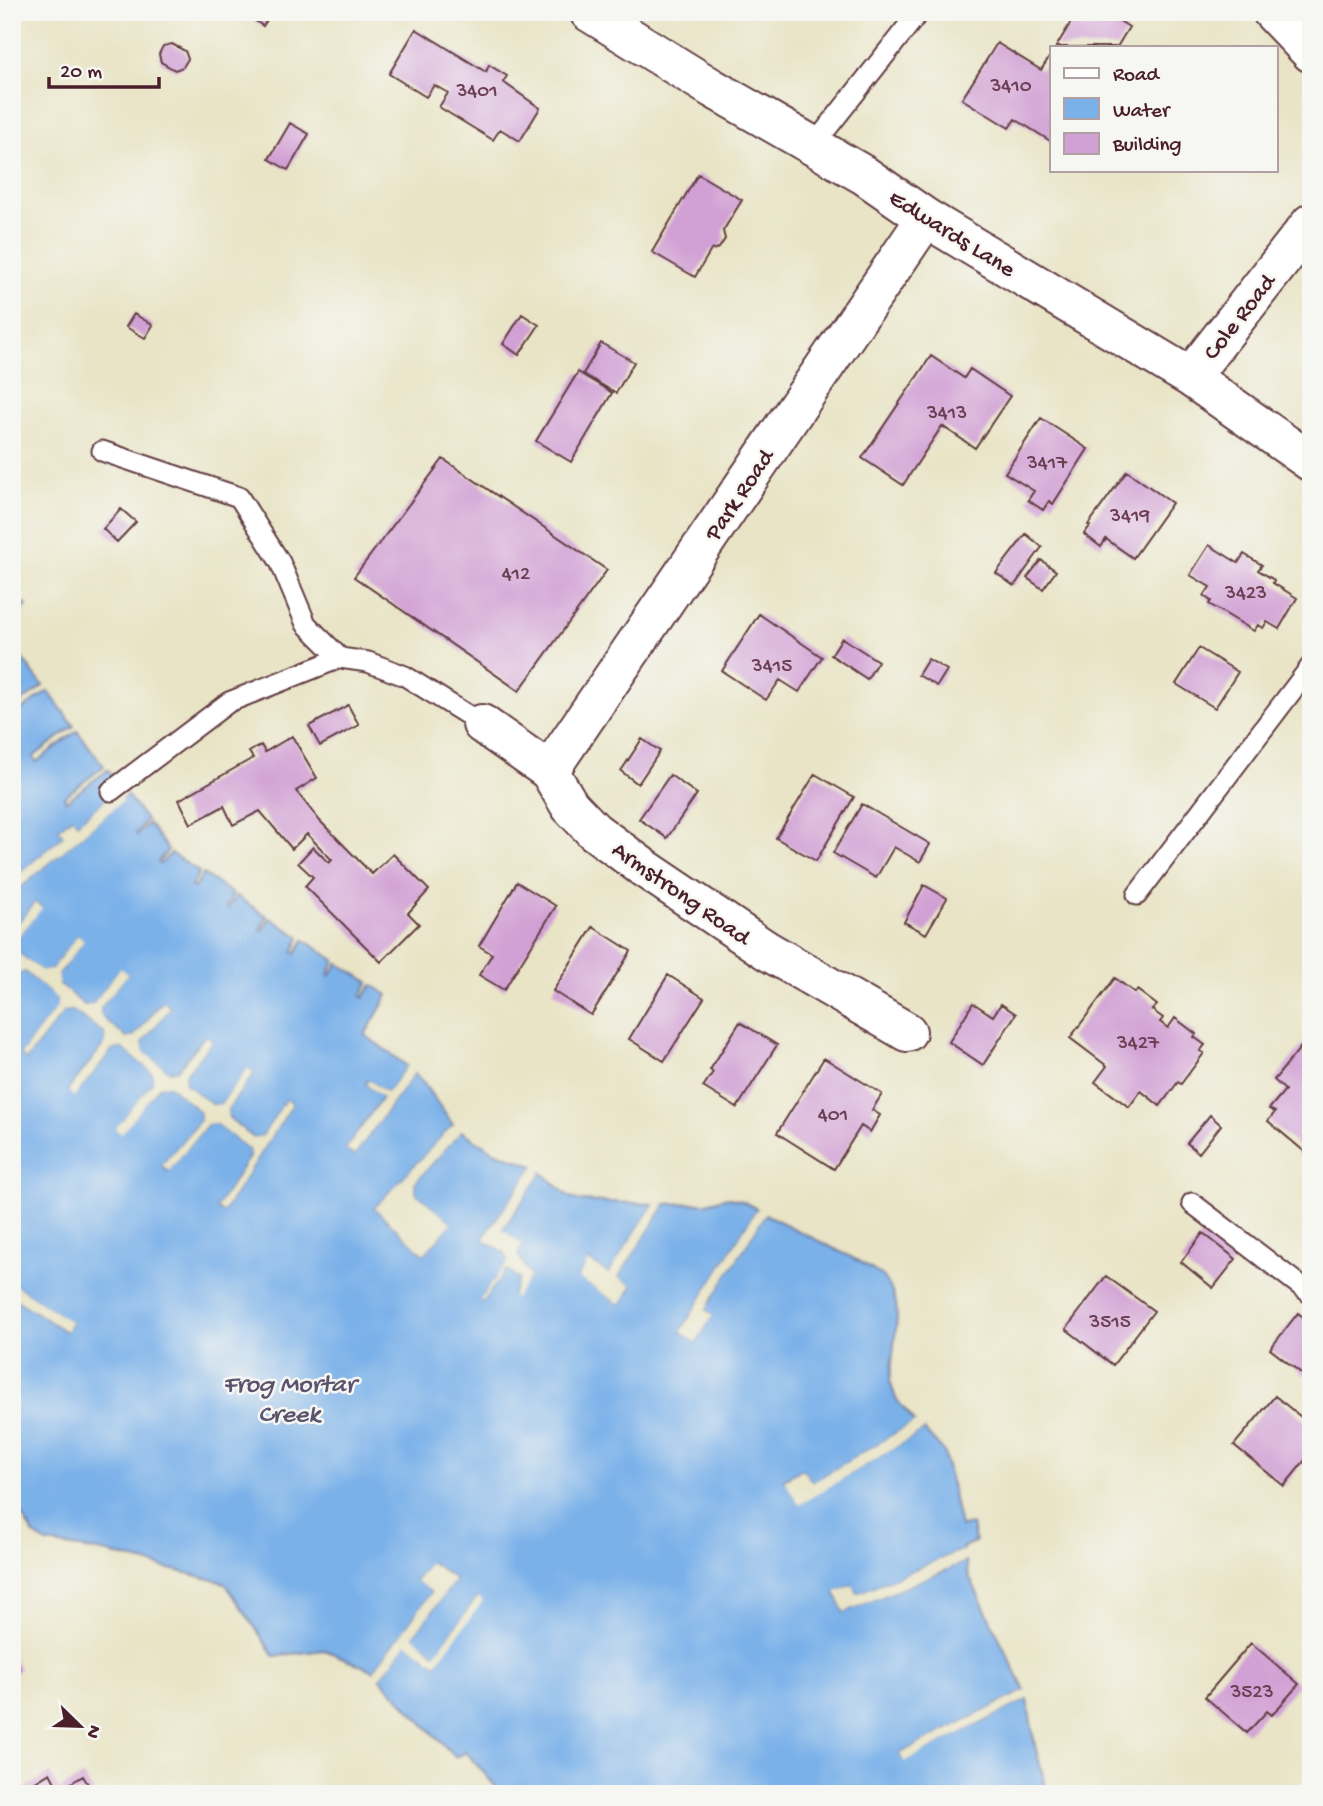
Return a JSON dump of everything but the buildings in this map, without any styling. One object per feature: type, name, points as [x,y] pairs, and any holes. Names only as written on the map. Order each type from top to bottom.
[{"type":"street","name":"Edwards Lane","points":[[589,12],[712,88],[864,175],[926,218],[1190,377],[1311,462]]},
{"type":"street","points":[[1272,12],[1311,53]]},
{"type":"street","name":"Park Road","points":[[549,771],[926,218]]},
{"type":"street","name":"Cole Road","points":[[1190,377],[1311,223]]},
{"type":"street","name":"Armstrong Road","points":[[482,724],[549,771],[570,806],[594,831],[644,868],[766,950],[907,1032]]},
{"type":"lane","points":[[813,146],[919,12]]},
{"type":"lane","points":[[102,451],[239,497],[280,562],[306,624],[340,658]]},
{"type":"lane","points":[[111,791],[229,702],[340,658],[368,662],[405,676],[482,724]]},
{"type":"lane","points":[[1137,895],[1311,666]]},
{"type":"lane","points":[[1192,1203],[1311,1294]]},
{"type":"water","points":[[12,594],[27,605],[12,626]]},
{"type":"water","points":[[12,645],[43,686],[12,709]]},
{"type":"water","points":[[48,691],[74,726],[33,757],[36,762],[77,731],[104,766],[64,797],[66,801],[108,770],[121,787],[77,824],[71,818],[59,829],[64,836],[12,880],[12,717]]},
{"type":"water","name":"Frog Mortar Creek","points":[[126,794],[146,820],[137,835],[148,823],[168,850],[158,862],[160,864],[171,853],[199,872],[191,887],[194,888],[203,874],[233,894],[226,908],[228,909],[236,896],[267,916],[260,930],[262,931],[270,918],[300,937],[293,952],[296,953],[304,940],[335,960],[328,975],[330,976],[338,963],[369,982],[361,996],[363,998],[372,985],[388,995],[365,1035],[407,1066],[387,1093],[368,1080],[366,1084],[383,1097],[346,1149],[354,1155],[414,1073],[453,1125],[375,1208],[424,1254],[451,1223],[416,1194],[414,1183],[461,1131],[494,1151],[534,1166],[483,1239],[506,1253],[508,1261],[482,1302],[506,1269],[520,1279],[512,1296],[530,1277],[517,1254],[523,1245],[502,1230],[542,1172],[568,1196],[579,1201],[654,1204],[609,1274],[589,1261],[578,1277],[620,1304],[632,1287],[618,1277],[665,1204],[707,1203],[727,1197],[757,1209],[681,1332],[696,1342],[712,1315],[705,1310],[765,1214],[857,1260],[882,1276],[896,1303],[897,1318],[890,1381],[896,1399],[915,1422],[812,1483],[803,1469],[784,1479],[799,1504],[924,1430],[944,1452],[960,1527],[972,1524],[975,1542],[963,1547],[963,1550],[857,1594],[852,1585],[836,1593],[844,1612],[966,1561],[968,1574],[1025,1691],[900,1754],[904,1761],[1027,1699],[1035,1746],[1048,1794],[502,1794],[466,1752],[456,1758],[380,1678],[407,1642],[436,1664],[478,1597],[436,1654],[412,1637],[455,1580],[431,1562],[416,1580],[432,1592],[374,1671],[325,1650],[274,1656],[225,1583],[104,1552],[47,1543],[34,1535],[12,1500],[12,1296],[65,1331],[71,1323],[12,1283],[12,980],[25,971],[57,998],[58,1007],[21,1054],[26,1059],[64,1011],[73,1010],[105,1033],[105,1044],[68,1090],[74,1096],[112,1049],[123,1048],[153,1073],[153,1082],[116,1129],[120,1133],[159,1086],[169,1085],[200,1111],[201,1120],[162,1165],[168,1171],[207,1124],[215,1123],[249,1149],[250,1156],[217,1208],[223,1212],[292,1104],[286,1100],[263,1136],[253,1138],[228,1117],[227,1109],[254,1073],[248,1069],[221,1104],[212,1105],[185,1084],[184,1075],[212,1041],[205,1036],[178,1070],[169,1072],[143,1052],[142,1042],[170,1008],[162,1002],[135,1036],[126,1038],[101,1017],[100,1008],[127,974],[120,969],[93,1004],[84,1006],[58,984],[58,974],[83,941],[78,936],[51,970],[42,972],[16,952],[14,942],[41,907],[35,903],[12,931],[12,894],[122,801]]},
{"type":"pier","points":[[121,787],[123,790],[79,827],[71,823],[63,830],[67,835],[66,839],[12,883],[12,880],[64,836],[59,829],[72,818],[77,824]]},
{"type":"pier","points":[[124,791],[126,794],[121,799],[123,801],[12,894],[12,889],[118,801]]},
{"type":"pier","points":[[35,903],[42,908],[14,942],[16,952],[42,971],[51,970],[78,935],[84,941],[58,974],[58,984],[84,1006],[93,1004],[120,968],[128,974],[100,1008],[101,1017],[126,1038],[135,1036],[163,1002],[170,1008],[142,1042],[144,1052],[169,1072],[178,1070],[206,1036],[212,1041],[184,1075],[185,1084],[212,1105],[221,1104],[248,1068],[254,1073],[227,1109],[228,1118],[252,1138],[263,1136],[286,1100],[292,1104],[223,1212],[217,1208],[250,1157],[249,1149],[215,1123],[207,1124],[169,1171],[162,1165],[201,1120],[200,1111],[169,1085],[159,1086],[121,1134],[115,1129],[153,1082],[153,1073],[123,1048],[112,1049],[74,1097],[68,1091],[105,1044],[105,1033],[73,1010],[64,1011],[26,1059],[21,1054],[57,1007],[57,999],[25,971],[12,980],[12,974],[27,968],[61,998],[61,1009],[26,1054],[63,1008],[75,1007],[108,1031],[108,1046],[73,1091],[111,1046],[125,1045],[156,1071],[156,1083],[120,1129],[158,1083],[171,1082],[203,1109],[204,1121],[168,1166],[206,1120],[217,1120],[251,1146],[253,1158],[222,1207],[266,1139],[251,1141],[225,1120],[224,1109],[249,1074],[223,1106],[210,1108],[182,1087],[181,1075],[207,1041],[181,1073],[168,1075],[141,1054],[138,1042],[165,1008],[163,1007],[138,1039],[126,1042],[98,1019],[97,1006],[123,975],[121,973],[95,1006],[83,1009],[54,985],[55,972],[78,941],[52,973],[40,975],[13,954],[12,938],[36,908],[12,935],[12,931]]},
{"type":"pier","points":[[407,1066],[410,1069],[350,1148],[353,1150],[411,1071],[414,1073],[354,1155],[346,1149],[383,1098],[366,1084],[369,1080],[387,1093]]},
{"type":"pier","points":[[453,1125],[455,1127],[380,1208],[424,1249],[447,1223],[414,1197],[411,1182],[458,1129],[461,1131],[414,1183],[416,1194],[452,1223],[424,1254],[375,1208]]},
{"type":"pier","points":[[534,1166],[537,1168],[488,1238],[509,1250],[512,1261],[509,1266],[523,1277],[523,1281],[526,1277],[513,1254],[518,1246],[498,1229],[539,1170],[542,1172],[502,1229],[523,1245],[517,1254],[530,1277],[515,1298],[512,1296],[520,1279],[506,1269],[482,1302],[480,1300],[508,1261],[506,1253],[483,1239]]},
{"type":"pier","points":[[654,1204],[657,1205],[612,1277],[590,1266],[583,1277],[619,1300],[627,1287],[615,1280],[615,1276],[661,1204],[665,1204],[618,1277],[632,1286],[620,1304],[578,1278],[588,1261],[609,1274]]},
{"type":"pier","points":[[757,1209],[760,1211],[685,1331],[695,1337],[708,1316],[702,1312],[702,1308],[762,1212],[765,1214],[705,1310],[713,1315],[696,1342],[681,1332]]},
{"type":"pier","points":[[12,1283],[71,1322],[66,1331],[12,1296],[13,1292],[65,1326],[66,1323],[12,1288]]},
{"type":"pier","points":[[915,1422],[917,1425],[813,1486],[809,1485],[802,1473],[789,1481],[800,1500],[921,1428],[924,1430],[799,1505],[784,1480],[803,1469],[812,1483]]},
{"type":"pier","points":[[963,1550],[964,1553],[858,1598],[851,1590],[840,1594],[846,1607],[965,1558],[966,1561],[844,1612],[836,1592],[853,1585],[857,1594]]},
{"type":"pier","points":[[430,1562],[455,1580],[413,1636],[435,1654],[478,1597],[483,1601],[436,1664],[407,1643],[380,1678],[378,1675],[405,1639],[437,1658],[409,1637],[450,1581],[431,1566],[421,1580],[435,1590],[435,1594],[376,1673],[374,1671],[432,1592],[416,1581]]},
{"type":"pier","points":[[1025,1691],[1026,1694],[905,1757],[1026,1696],[1027,1699],[904,1762],[900,1754]]}]
